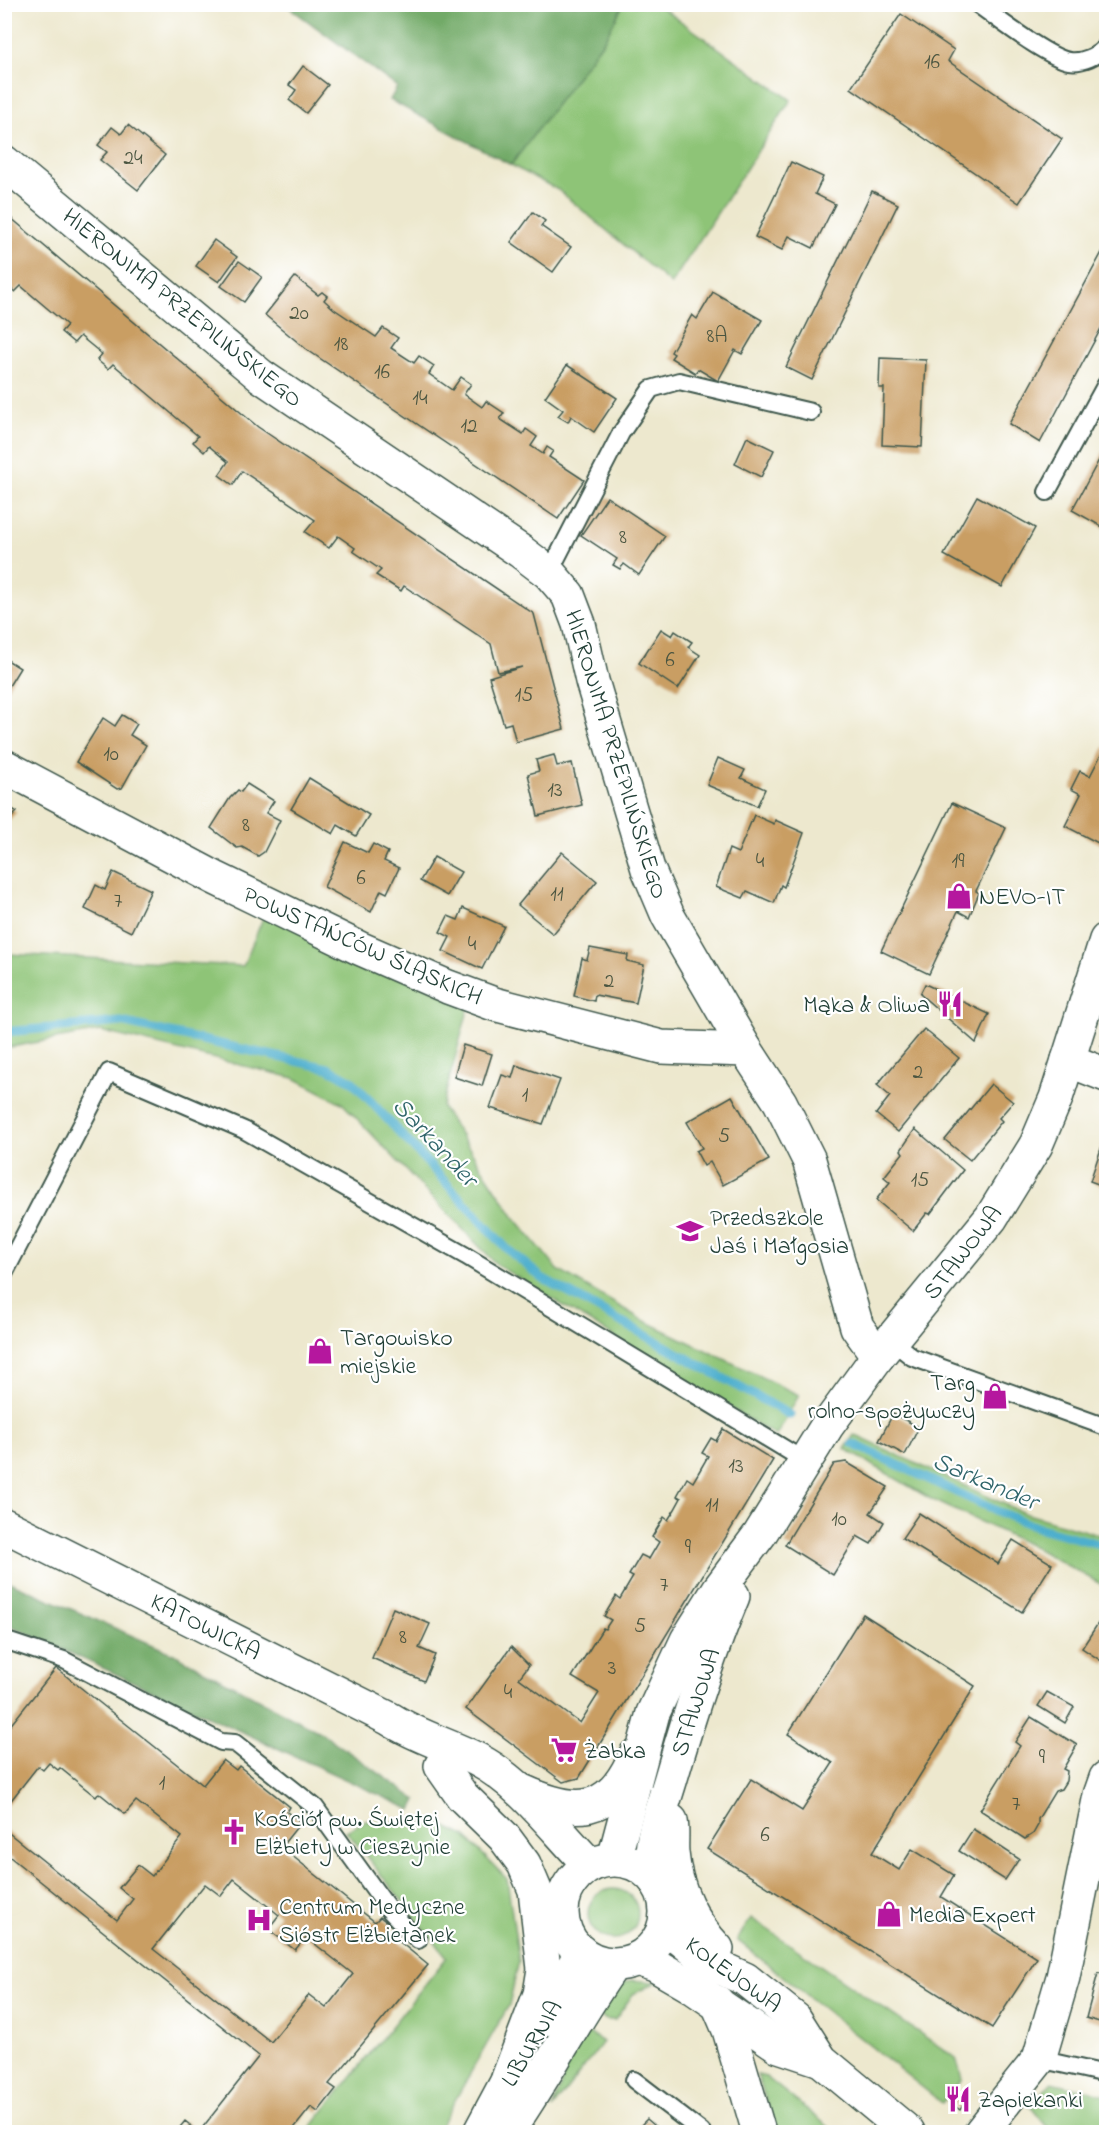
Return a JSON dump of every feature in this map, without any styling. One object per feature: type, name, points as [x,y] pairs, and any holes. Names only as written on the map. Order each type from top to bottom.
[{"type":"street","name":"HIERONIMA PRZEPILIŃSKIEGO","points":[[4,162],[261,376],[549,573],[568,595],[579,624],[592,681],[652,879],[668,916],[746,1050],[780,1102],[809,1160],[857,1327],[885,1348]]},
{"type":"street","name":"POWSTAŃCÓW ŚLĄSKICH","points":[[4,766],[215,878],[359,948],[448,987],[494,1004],[661,1047],[746,1050]]},
{"type":"street","name":"STAWOWA","points":[[591,1870],[653,1713],[687,1640],[719,1589],[760,1534],[805,1461],[885,1348],[997,1209],[1036,1145],[1068,1060],[1107,940]]},
{"type":"street","points":[[1068,1060],[1107,1075]]},
{"type":"street","name":"KATOWICKA","points":[[4,1525],[390,1719],[407,1730],[480,1761],[517,1789],[591,1870]]},
{"type":"street","name":"STAWOWA","points":[[653,1876],[652,1848],[666,1794],[710,1651],[760,1534]]},
{"type":"street","points":[[517,1789],[552,1804],[586,1808],[617,1788],[629,1770],[653,1713]]},
{"type":"street","name":"KATOWICKA","points":[[407,1730],[441,1766],[493,1808],[591,1870]]},
{"type":"street","points":[[441,1766],[462,1796],[504,1837],[524,1864],[535,1890],[544,1969],[542,1986],[508,2078]]},
{"type":"street","points":[[981,2133],[1039,2059],[1063,1977],[1100,1795],[1107,1778]]},
{"type":"street","points":[[666,1794],[672,1826],[672,1856],[683,1895],[702,1933],[745,1979]]},
{"type":"street","points":[[629,1861],[642,1867],[653,1876],[662,1889],[666,1918],[657,1943],[625,1962],[596,1961],[581,1953],[569,1939],[562,1922],[562,1904],[591,1870],[629,1861]]},
{"type":"street","name":"KOLEJOWA","points":[[666,1918],[681,1939],[710,1963],[745,1979],[795,2019],[821,2060],[908,2133]]},
{"type":"street","name":"LIBURNIA","points":[[480,2133],[508,2078],[581,1953]]},
{"type":"street","name":"LIBURNIA","points":[[507,2133],[538,2090],[578,2017],[625,1962]]},
{"type":"street","name":"KOLEJOWA","points":[[625,1962],[656,1965],[717,2002],[779,2046],[821,2060]]},
{"type":"street","points":[[717,2002],[729,2030],[759,2133]]},
{"type":"lane","points":[[977,4],[1051,54],[1068,61],[1085,61],[1107,46]]},
{"type":"lane","points":[[549,573],[621,433],[651,389],[679,381],[811,412]]},
{"type":"lane","points":[[1047,492],[1107,384]]},
{"type":"lane","points":[[4,1274],[109,1072],[244,1130],[465,1256],[805,1461]]},
{"type":"lane","points":[[885,1348],[1107,1427]]},
{"type":"lane","points":[[4,1640],[64,1660],[221,1742],[235,1743],[315,1807],[390,1911],[418,1940]]},
{"type":"lane","points":[[1039,2059],[1107,2074]]},
{"type":"lane","points":[[634,2080],[687,2118],[702,2133]]},
{"type":"green space","points":[[286,5],[623,5],[604,40],[511,165],[390,100],[397,87]]},
{"type":"green space","points":[[623,5],[658,5],[791,100],[671,284],[558,190],[511,165],[604,40]]},
{"type":"green space","points":[[266,911],[469,1006],[442,1107],[515,1218],[558,1270],[641,1319],[799,1395],[776,1436],[497,1265],[342,1103],[294,1078],[100,1031],[5,1048],[4,966],[8,954],[243,966]]},
{"type":"green space","points":[[854,1435],[1024,1513],[1106,1537],[1106,1587],[1030,1545],[931,1499],[845,1449]]},
{"type":"green space","points":[[5,1580],[176,1655],[323,1734],[417,1800],[412,1810],[5,1623]]},
{"type":"green space","points":[[365,1821],[440,1824],[465,1836],[507,1879],[519,1961],[509,2005],[437,2132],[307,2132],[447,1957],[346,1831]]},
{"type":"green space","points":[[613,1889],[627,1893],[634,1900],[638,1914],[634,1928],[627,1935],[613,1939],[599,1935],[592,1928],[588,1914],[592,1900],[599,1893]]},
{"type":"green space","points":[[751,1918],[956,2058],[962,2079],[942,2103],[737,1940]]},
{"type":"green space","points":[[631,1980],[657,1982],[633,1994],[615,2020],[606,2020],[595,2011],[611,1989]]},
{"type":"green space","points":[[581,2028],[603,2042],[552,2109]]},
{"type":"green space","points":[[757,2075],[766,2077],[835,2132],[777,2132]]},
{"type":"green space","points":[[1052,2082],[1106,2095],[1106,2132],[1051,2132],[1030,2106]]},
{"type":"building","points":[[901,14],[954,50],[948,61],[1062,139],[1019,203],[851,88]]},
{"type":"building","points":[[303,66],[328,85],[306,113],[289,100],[296,90],[289,85]]},
{"type":"building","points":[[128,125],[165,155],[138,190],[100,160],[107,152],[98,145],[112,127],[121,134]]},
{"type":"building","points":[[791,162],[823,177],[815,194],[835,204],[813,248],[789,236],[782,250],[755,237]]},
{"type":"building","points":[[872,191],[898,204],[812,380],[786,367]]},
{"type":"building","points":[[4,212],[258,427],[534,614],[564,729],[516,742],[511,723],[504,725],[489,677],[522,667],[498,672],[491,644],[404,586],[401,591],[376,575],[381,570],[353,551],[355,548],[338,536],[329,548],[305,532],[315,520],[242,471],[233,485],[219,475],[228,462],[209,446],[204,452],[193,442],[198,436],[113,364],[108,369],[97,360],[102,354],[80,336],[74,343],[61,332],[67,325],[21,286],[15,292],[4,283],[8,275],[4,272]]},
{"type":"building","points":[[533,212],[545,221],[541,226],[571,247],[553,272],[511,242]]},
{"type":"building","points":[[214,240],[237,257],[219,282],[196,266]]},
{"type":"building","points":[[1106,245],[1106,319],[1040,443],[1009,424]]},
{"type":"building","points":[[239,261],[262,277],[244,302],[221,286]]},
{"type":"building","points":[[295,277],[318,295],[322,292],[327,296],[324,300],[334,309],[376,337],[383,328],[398,338],[391,348],[414,363],[419,356],[434,366],[429,374],[452,390],[461,377],[471,384],[464,394],[482,407],[486,401],[504,413],[500,419],[523,434],[526,429],[537,437],[531,446],[543,454],[547,447],[553,451],[549,457],[584,480],[558,519],[306,349],[265,315]]},
{"type":"building","points":[[713,292],[762,320],[742,354],[735,350],[718,381],[698,369],[695,373],[671,358],[674,354],[671,352],[692,315],[697,319]]},
{"type":"building","points":[[880,358],[926,360],[922,447],[882,445],[884,388],[879,388]]},
{"type":"building","points":[[567,365],[617,398],[594,432],[571,416],[568,422],[558,416],[563,410],[545,397]]},
{"type":"building","points":[[747,437],[774,450],[761,477],[735,464]]},
{"type":"building","points":[[1106,447],[1106,529],[1072,510]]},
{"type":"building","points":[[977,496],[1035,528],[1002,587],[944,555]]},
{"type":"building","points":[[607,497],[665,536],[639,575],[624,564],[620,569],[613,565],[617,559],[581,535]]},
{"type":"building","points":[[661,629],[672,636],[675,631],[692,642],[688,647],[700,655],[678,689],[639,663]]},
{"type":"building","points":[[4,658],[20,668],[4,694]]},
{"type":"building","points":[[122,715],[137,724],[130,735],[146,745],[122,788],[117,789],[76,762],[103,718],[115,726]]},
{"type":"building","points":[[1106,745],[1106,847],[1065,826],[1081,794],[1071,789],[1080,771],[1090,776]]},
{"type":"building","points":[[554,755],[557,766],[572,763],[582,805],[538,816],[528,774],[539,771],[536,760]]},
{"type":"building","points":[[718,758],[745,770],[741,778],[765,789],[757,806],[707,785]]},
{"type":"building","points":[[309,778],[369,815],[356,836],[338,825],[333,834],[291,809]]},
{"type":"building","points":[[247,784],[274,801],[266,813],[280,820],[264,852],[258,856],[242,847],[237,848],[211,828],[230,798],[238,790],[241,792]]},
{"type":"building","points":[[952,803],[1006,828],[976,891],[979,893],[969,917],[958,911],[929,974],[881,951]]},
{"type":"building","points":[[4,804],[17,812],[4,825]]},
{"type":"building","points":[[754,815],[774,824],[775,820],[804,833],[784,887],[781,885],[774,903],[747,891],[743,898],[716,887],[729,849],[738,853]]},
{"type":"building","points":[[345,842],[368,853],[373,844],[388,852],[384,861],[399,868],[387,893],[381,890],[371,912],[324,887]]},
{"type":"building","points":[[562,852],[597,881],[553,934],[518,905]]},
{"type":"building","points":[[434,857],[461,872],[447,896],[420,881]]},
{"type":"building","points":[[113,872],[151,890],[131,932],[85,909],[96,885],[105,890]]},
{"type":"building","points":[[463,908],[504,926],[482,969],[443,951],[450,937],[440,932],[448,916],[458,920]]},
{"type":"building","points":[[590,948],[628,955],[627,961],[644,965],[636,1003],[595,995],[594,1001],[574,996],[582,958],[587,960]]},
{"type":"building","name":"Mąka & Oliwa","points":[[925,984],[989,1014],[976,1043],[920,994]]},
{"type":"building","points":[[924,1029],[959,1058],[898,1132],[876,1114],[890,1096],[877,1085]]},
{"type":"building","points":[[1106,1030],[1106,1048],[1101,1046]]},
{"type":"building","points":[[463,1045],[492,1054],[482,1086],[454,1077]]},
{"type":"building","points":[[516,1065],[560,1080],[543,1124],[490,1108],[502,1075],[512,1078]]},
{"type":"building","points":[[991,1084],[1013,1102],[999,1118],[1002,1121],[970,1160],[945,1140]]},
{"type":"building","points":[[732,1096],[769,1160],[723,1185],[710,1162],[704,1166],[696,1151],[702,1148],[687,1122]]},
{"type":"building","points":[[915,1129],[963,1170],[930,1214],[927,1213],[913,1231],[876,1200],[890,1182],[884,1177],[903,1153],[901,1150]]},
{"type":"building","points":[[1106,1134],[1106,1187],[1090,1181]]},
{"type":"building","points":[[893,1414],[919,1427],[905,1455],[879,1441]]},
{"type":"building","points":[[723,1429],[773,1460],[579,1778],[563,1782],[466,1709],[511,1647],[529,1665],[519,1678],[580,1723],[599,1693],[572,1677],[603,1628],[605,1629],[611,1620],[604,1616],[616,1596],[620,1599],[633,1577],[629,1575],[641,1555],[649,1559],[659,1542],[652,1537],[664,1517],[668,1520],[675,1509],[681,1498],[677,1496],[687,1478],[693,1482],[708,1456],[702,1453],[711,1438],[716,1441]]},
{"type":"building","points":[[846,1462],[888,1487],[870,1513],[884,1522],[871,1544],[857,1536],[833,1575],[785,1545],[834,1464]]},
{"type":"building","points":[[919,1513],[998,1564],[1013,1540],[1052,1564],[1022,1612],[902,1538]]},
{"type":"building","points":[[393,1608],[430,1624],[419,1648],[435,1655],[424,1681],[372,1658]]},
{"type":"building","points":[[1106,1611],[1106,1664],[1082,1648]]},
{"type":"building","points":[[863,1614],[975,1686],[872,1853],[899,1870],[912,1849],[954,1875],[941,1897],[1037,1958],[992,2028],[707,1849],[751,1779],[802,1811],[833,1763],[788,1734]]},
{"type":"building","points":[[56,1668],[203,1785],[223,1760],[236,1770],[239,1766],[290,1807],[287,1812],[301,1822],[281,1847],[375,1922],[380,1917],[393,1927],[389,1933],[428,1965],[329,2084],[336,2089],[318,2112],[311,2107],[291,2132],[199,2132],[259,2056],[5,1853],[5,1830],[117,1920],[133,1899],[119,1888],[138,1865],[152,1876],[182,1837],[136,1801],[125,1814],[99,1793],[96,1797],[60,1768],[58,1770],[49,1763],[43,1770],[38,1766],[5,1808],[5,1732]],"holes":[[[234,1879],[279,1915],[268,1929],[295,1950],[306,1937],[353,1974],[326,2008],[309,1995],[271,2042],[153,1949],[205,1884],[221,1896]]]},
{"type":"building","points":[[1047,1692],[1074,1707],[1065,1723],[1038,1706]]},
{"type":"building","points":[[1031,1717],[1077,1745],[1063,1769],[1067,1771],[1066,1781],[1061,1789],[1055,1791],[1038,1819],[1038,1825],[1033,1834],[1025,1839],[980,1810],[1020,1746],[1015,1742]]},
{"type":"building","points":[[973,1829],[1019,1859],[1005,1880],[959,1851]]},
{"type":"building","points":[[1098,1973],[1106,1975],[1106,2024],[1086,2018]]},
{"type":"building","name":"Zapiekanki","points":[[955,2089],[968,2098],[960,2110],[947,2100]]},
{"type":"building","points":[[647,2119],[662,2132],[634,2132]]},
{"type":"building","points":[[185,2121],[199,2132],[176,2132]]},
{"type":"waterway","name":"Sarkander","points":[[4,1032],[121,1022],[328,1068],[352,1081],[507,1249],[542,1278],[790,1415]]},
{"type":"waterway","name":"Sarkander","points":[[853,1444],[1036,1527],[1106,1546]]},
{"type":"place","name":"NEVO-IT","points":[[959,896]]},
{"type":"place","name":"Mąka & Oliwa","points":[[950,1004]]},
{"type":"place","name":"Przedszkole Jaś i Małgosia","points":[[690,1231]]},
{"type":"place","name":"Targowisko miejskie","points":[[320,1351]]},
{"type":"place","name":"Targ rolno-spożywczy","points":[[995,1396]]},
{"type":"place","name":"Żabka","points":[[564,1750]]},
{"type":"place","name":"Kościół pw. Świętej Elżbiety w Cieszynie","points":[[234,1832]]},
{"type":"place","name":"Media Expert","points":[[889,1914]]},
{"type":"place","name":"Centrum Medyczne Sióstr Elżbietanek","points":[[259,1920]]},
{"type":"place","name":"Zapiekanki","points":[[958,2099]]}]
